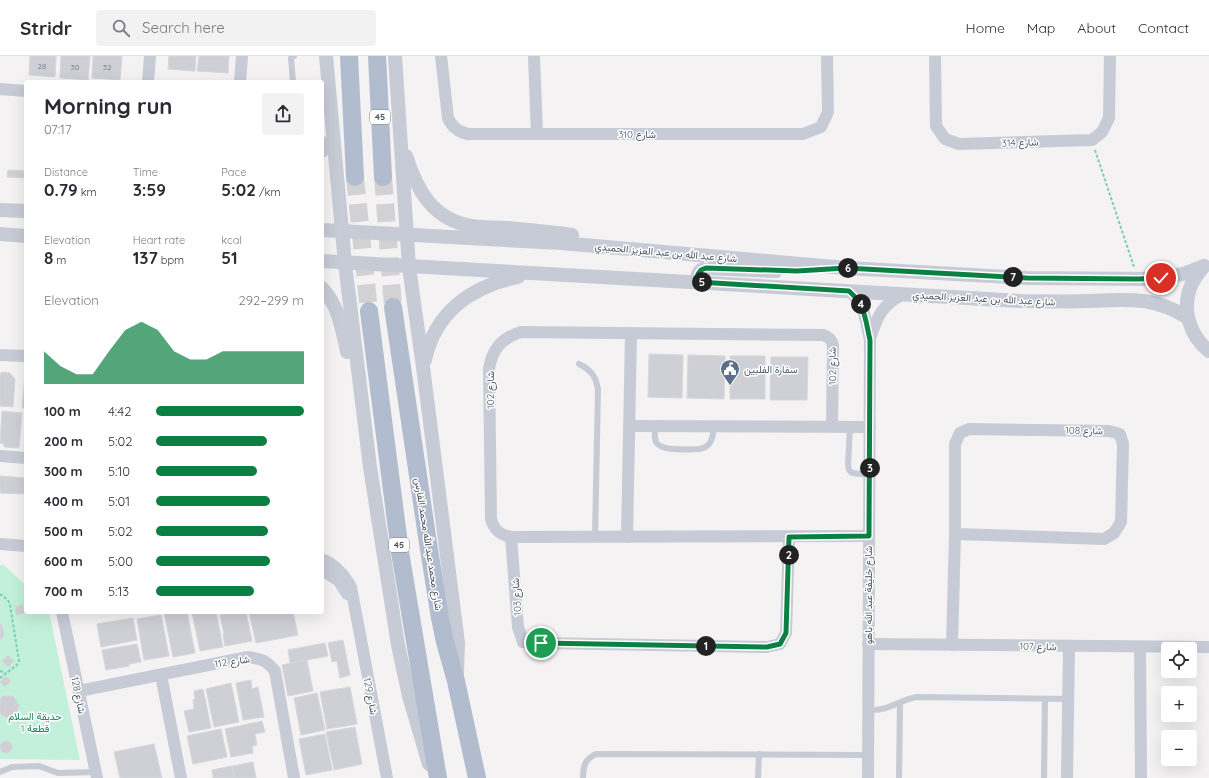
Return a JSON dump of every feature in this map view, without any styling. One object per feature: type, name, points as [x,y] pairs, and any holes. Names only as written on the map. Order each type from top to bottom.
[{"type":"main road","points":[[349,56],[355,177]]},
{"type":"main road","name":"45","points":[[377,56],[383,177]]},
{"type":"main road","name":"شارع محمد عبد الله محمد الفارس","points":[[393,307],[439,610],[445,642],[456,681],[477,778]]},
{"type":"main road","name":"45","points":[[369,311],[400,552],[438,778]]},
{"type":"street","points":[[148,80],[150,56]]},
{"type":"street","points":[[240,80],[242,56]]},
{"type":"street","points":[[326,56],[345,264],[360,393],[379,525],[398,644],[411,702],[434,778]]},
{"type":"street","points":[[395,56],[409,267],[458,643],[456,681]]},
{"type":"street","name":"شارع 310","points":[[441,56],[446,113],[450,123],[458,131],[468,134],[803,134],[821,128],[828,112],[827,56]]},
{"type":"street","points":[[534,56],[537,134]]},
{"type":"street","name":"شارع 314","points":[[935,56],[936,126],[945,139],[959,144],[1092,140]]},
{"type":"street","points":[[1092,140],[1102,132],[1109,118],[1110,56]]},
{"type":"street","points":[[324,86],[327,72]]},
{"type":"street","points":[[0,89],[24,91]]},
{"type":"street","points":[[400,140],[416,182],[425,198],[445,216],[462,224],[581,237],[627,248]]},
{"type":"street","points":[[0,210],[24,211]]},
{"type":"street","name":"شارع عبد الله بن عبد العزيز الحميدي","points":[[324,230],[561,243],[846,268],[1027,278],[1138,279],[1172,276],[1194,271],[1206,264]]},
{"type":"street","points":[[0,234],[24,236]]},
{"type":"street","name":"شارع عبد الله بن عبد العزيز الحميدي","points":[[324,261],[345,264],[537,273],[1020,301],[1067,302],[1136,300],[1148,301],[1169,307],[1188,318]]},
{"type":"street","points":[[1206,264],[1196,276],[1190,288],[1187,300],[1190,326],[1197,338],[1209,350]]},
{"type":"street","points":[[698,282],[698,274],[701,270],[706,268],[797,271],[846,268]]},
{"type":"street","points":[[423,367],[428,349],[442,321],[459,303],[474,292],[491,284],[537,273]]},
{"type":"street","points":[[324,291],[331,300],[342,326],[360,393]]},
{"type":"street","name":"شارع خليفة عبد الله باهو","points":[[849,291],[860,302],[864,309],[870,340],[868,778]]},
{"type":"street","name":"شارع خليفة عبد الله باهو","points":[[870,340],[880,313],[889,302],[904,294]]},
{"type":"street","name":"شارع 102","points":[[511,537],[504,536],[498,532],[493,527],[491,519],[489,369],[491,358],[495,349],[502,341],[511,335],[520,332],[828,336],[833,345],[832,426]]},
{"type":"street","points":[[627,537],[631,334]]},
{"type":"street","points":[[0,355],[24,356]]},
{"type":"street","points":[[629,426],[870,427]]},
{"type":"street","name":"شارع 108","points":[[952,645],[955,534],[955,444],[960,433],[969,429],[1109,431],[1120,434],[1123,444],[1121,522],[1114,533],[1104,539],[955,534]]},
{"type":"street","points":[[0,456],[24,458]]},
{"type":"street","points":[[511,537],[869,536]]},
{"type":"street","name":"شارع 103","points":[[511,537],[518,627],[523,642],[549,644],[767,647],[780,644],[786,633],[789,537]]},
{"type":"street","points":[[0,544],[24,546]]},
{"type":"street","name":"شارع 129","points":[[324,560],[336,567],[347,580],[353,595],[355,613],[386,778]]},
{"type":"street","name":"شارع 129","points":[[324,571],[332,576],[344,588],[355,613]]},
{"type":"street","name":"شارع 128","points":[[62,614],[96,775]]},
{"type":"street","name":"شارع 107","points":[[868,644],[1069,647],[1209,647]]},
{"type":"street","points":[[1067,778],[1069,647]]},
{"type":"street","points":[[1140,647],[1141,778]]},
{"type":"street","name":"شارع 112","points":[[79,691],[248,657],[259,658],[268,662],[275,670],[294,778]]},
{"type":"street","points":[[160,675],[181,778]]},
{"type":"lane","points":[[293,80],[291,58],[294,56]]},
{"type":"lane","points":[[579,364],[591,372],[595,377],[598,390],[595,537]]},
{"type":"lane","points":[[655,426],[655,440],[659,446],[667,449],[699,449],[710,444],[713,437],[714,426]]},
{"type":"lane","points":[[850,427],[849,470],[852,473],[870,475]]},
{"type":"lane","points":[[868,710],[884,709],[905,700],[917,697],[1068,699]]},
{"type":"lane","points":[[1044,778],[1045,699]]},
{"type":"lane","points":[[899,778],[900,703]]},
{"type":"lane","points":[[583,778],[584,763],[589,757],[596,754],[868,755]]},
{"type":"lane","points":[[758,754],[758,778]]},
{"type":"lane","points":[[0,772],[12,766],[39,766],[58,773],[96,775]]},
{"type":"path","points":[[1092,140],[1138,279]]},
{"type":"path","points":[[0,594],[8,600],[10,605],[19,661],[17,665],[0,678]]},
{"type":"path","points":[[0,671],[6,673]]},
{"type":"green space","name":"حديقة السلام قطعة 1","points":[[0,565],[4,565],[24,584],[24,614],[49,614],[80,760],[0,759]]},
{"type":"building","points":[[30,56],[56,56],[55,77],[29,75]]},
{"type":"building","points":[[61,56],[90,56],[88,80],[60,78]]},
{"type":"building","points":[[93,56],[122,56],[120,80],[92,78]]},
{"type":"building","points":[[169,56],[196,56],[195,71],[168,69]]},
{"type":"building","points":[[199,56],[229,56],[228,73],[197,71]]},
{"type":"building","points":[[8,170],[24,171],[24,178],[7,177]]},
{"type":"building","points":[[649,354],[683,355],[682,398],[648,397]]},
{"type":"building","points":[[688,355],[725,356],[724,399],[687,398]]},
{"type":"building","points":[[730,356],[765,356],[765,399],[730,399]]},
{"type":"building","points":[[771,357],[808,357],[807,400],[770,400]]},
{"type":"building","points":[[2,372],[10,373],[15,379],[13,407],[0,406],[0,374]]},
{"type":"building","points":[[24,386],[24,408],[22,408]]},
{"type":"building","points":[[2,411],[22,413],[19,448],[4,447],[4,444],[0,443]]},
{"type":"building","points":[[0,476],[24,478],[24,494],[0,493]]},
{"type":"building","points":[[23,605],[24,613],[16,615],[15,607]]},
{"type":"building","points":[[164,614],[187,614],[195,653],[173,657]]},
{"type":"building","points":[[192,614],[216,614],[223,647],[200,651]]},
{"type":"building","points":[[246,614],[252,641],[225,646],[220,615]]},
{"type":"building","points":[[249,614],[293,614],[298,635],[256,643]]},
{"type":"building","points":[[161,615],[169,656],[144,660],[137,619]]},
{"type":"building","points":[[133,618],[137,640],[101,647],[97,624]]},
{"type":"building","points":[[0,624],[2,625],[4,635],[0,641]]},
{"type":"building","points":[[343,640],[350,675],[340,678],[337,661],[332,662],[328,643]]},
{"type":"building","points":[[325,643],[328,656],[290,663],[288,650]]},
{"type":"building","points":[[137,644],[141,662],[129,664],[129,666],[106,670],[102,650]]},
{"type":"building","points":[[8,655],[14,661],[8,667],[2,661]]},
{"type":"building","points":[[307,660],[313,691],[288,696],[282,665]]},
{"type":"building","points":[[6,676],[11,681],[5,687],[0,682]]},
{"type":"building","points":[[251,680],[252,689],[258,687],[264,717],[243,720],[236,683]]},
{"type":"building","points":[[231,683],[239,722],[214,727],[206,689]]},
{"type":"building","points":[[350,687],[357,724],[327,729],[320,692]]},
{"type":"building","points":[[203,689],[211,728],[189,732],[184,711],[194,709],[194,691]]},
{"type":"building","points":[[317,693],[325,730],[301,735],[294,698]]},
{"type":"building","points":[[3,696],[13,696],[19,705],[16,714],[7,718],[0,714],[0,699]]},
{"type":"building","points":[[262,721],[265,732],[255,734],[257,745],[252,746],[253,753],[231,757],[225,729]]},
{"type":"building","points":[[355,727],[362,764],[334,770],[326,732]]},
{"type":"building","points":[[221,729],[227,757],[193,764],[187,736]]},
{"type":"building","points":[[325,734],[332,770],[306,775],[299,739]]},
{"type":"building","points":[[4,741],[8,741],[12,747],[8,753],[4,753],[0,749],[0,745]]},
{"type":"building","points":[[154,744],[162,778],[120,778],[114,752]]},
{"type":"building","points":[[253,762],[256,778],[234,778],[232,766]]},
{"type":"building","points":[[232,766],[234,778],[213,778],[212,770]]},
{"type":"tunnel","points":[[355,177],[369,311]]},
{"type":"tunnel","points":[[383,177],[393,307]]},
{"type":"place","name":"سفارة الفلبين","points":[[730,386]]},
{"type":"route","points":[[541,643],[767,647],[780,644],[786,633],[789,537],[869,536],[870,340],[866,316],[860,302],[849,291],[698,282],[697,277],[701,270],[706,268],[797,271],[846,268],[1027,278],[1161,278]]}]
